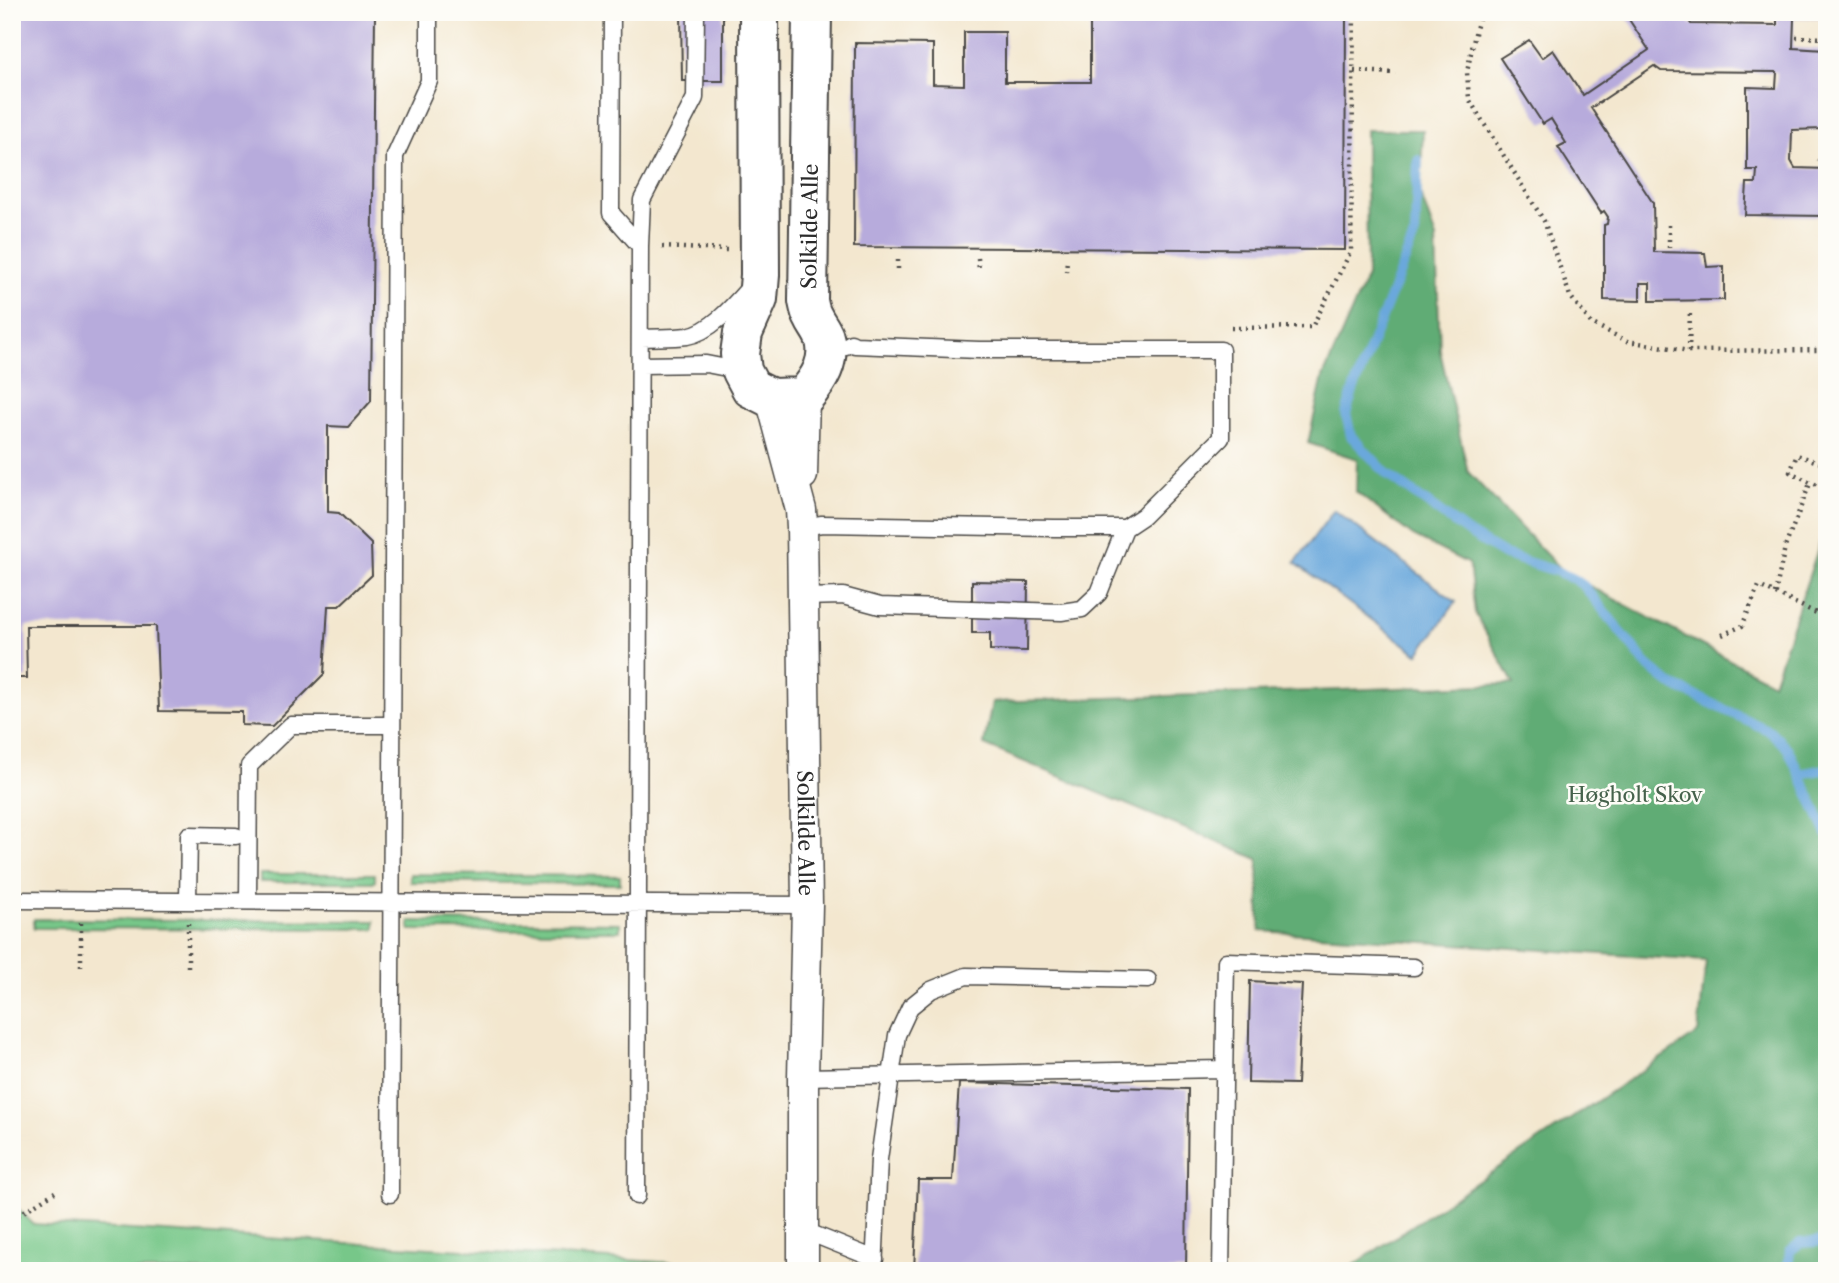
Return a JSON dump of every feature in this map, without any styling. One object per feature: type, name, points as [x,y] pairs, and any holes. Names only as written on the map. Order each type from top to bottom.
[{"type":"street","points":[[759,12],[748,263],[758,299],[743,333],[740,354],[742,371],[751,388],[788,398],[814,384],[824,369],[827,348]]},
{"type":"street","name":"Solkilde Alle","points":[[812,12],[808,301],[827,348]]},
{"type":"street","name":"Solkilde Alle","points":[[788,398],[801,519],[803,597],[807,905],[803,1077],[803,1271]]},
{"type":"lane","points":[[390,1194],[395,156],[429,81],[429,12]]},
{"type":"lane","points":[[612,12],[611,214],[640,246]]},
{"type":"lane","points":[[637,1196],[642,200],[695,98],[695,12]]},
{"type":"lane","points":[[641,338],[689,336],[711,324],[731,308],[748,263]]},
{"type":"lane","points":[[801,519],[822,524],[1125,527],[1143,516],[1221,438],[1221,350],[979,350],[851,344],[827,348]]},
{"type":"lane","points":[[641,365],[706,364],[742,371]]},
{"type":"lane","points":[[803,597],[843,596],[880,606],[1061,612],[1083,609],[1100,593],[1125,527]]},
{"type":"lane","points":[[248,901],[249,766],[291,725],[392,726]]},
{"type":"lane","points":[[188,901],[189,835],[236,836]]},
{"type":"lane","points":[[12,900],[807,905]]},
{"type":"lane","points":[[1221,1271],[1226,961],[1414,967]]},
{"type":"lane","points":[[803,1230],[874,1265],[879,1160],[897,1035],[910,1007],[931,990],[966,976],[1148,981]]},
{"type":"lane","points":[[803,1077],[1223,1069]]},
{"type":"path","points":[[1223,328],[1312,327],[1351,251],[1354,12]]},
{"type":"path","points":[[1481,12],[1467,72],[1469,99],[1544,220],[1570,296],[1591,323],[1627,341],[1689,351],[1827,350]]},
{"type":"path","points":[[1796,37],[1827,38]]},
{"type":"path","points":[[1353,71],[1396,73]]},
{"type":"path","points":[[1819,161],[1822,143],[1827,138]]},
{"type":"path","points":[[1669,224],[1669,248]]},
{"type":"path","points":[[640,246],[748,263]]},
{"type":"path","points":[[898,257],[898,268]]},
{"type":"path","points":[[978,258],[979,270]]},
{"type":"path","points":[[1066,272],[1067,260]]},
{"type":"path","points":[[1689,351],[1690,309]]},
{"type":"path","points":[[1827,452],[1825,464],[1797,455],[1790,472],[1827,491]]},
{"type":"path","points":[[1775,594],[1785,547],[1811,481]]},
{"type":"path","points":[[1722,635],[1742,626],[1759,586],[1827,618]]},
{"type":"path","points":[[81,967],[82,900]]},
{"type":"path","points":[[188,901],[188,967]]},
{"type":"path","points":[[12,1219],[55,1192]]},
{"type":"green space","name":"Høgholt Skov","points":[[1366,130],[1423,130],[1420,193],[1436,238],[1440,351],[1468,472],[1563,572],[1773,683],[1827,522],[1827,1271],[1345,1271],[1698,1033],[1706,961],[1260,931],[1258,859],[984,745],[992,702],[1514,684],[1475,613],[1469,564],[1413,536],[1356,492],[1357,459],[1308,443],[1323,377],[1367,276]]},
{"type":"green space","points":[[260,874],[375,874],[375,882],[260,882]]},
{"type":"green space","points":[[410,874],[620,876],[620,884],[410,882]]},
{"type":"green space","points":[[34,919],[375,921],[375,929],[34,928]]},
{"type":"green space","points":[[410,921],[620,923],[620,931],[410,930]]},
{"type":"green space","points":[[12,1126],[15,1206],[33,1224],[676,1263],[693,1271],[12,1271]]},
{"type":"water","points":[[1334,510],[1456,602],[1418,654],[1295,563]]},
{"type":"building","points":[[12,12],[375,12],[371,401],[348,427],[328,426],[328,512],[339,513],[371,544],[372,575],[339,606],[328,606],[324,674],[272,726],[242,725],[242,712],[159,711],[156,626],[26,626],[27,678],[12,678]]},
{"type":"building","points":[[681,12],[723,12],[723,81],[682,81]]},
{"type":"building","points":[[1090,12],[1346,12],[1345,250],[854,247],[855,43],[933,44],[933,84],[964,85],[964,32],[1005,32],[1005,82],[1090,82]]},
{"type":"building","points":[[1624,12],[1683,12],[1691,24],[1777,25],[1777,17],[1747,16],[1747,12],[1827,12],[1827,18],[1794,18],[1793,48],[1825,50],[1824,129],[1792,130],[1791,161],[1795,168],[1827,169],[1827,216],[1745,215],[1747,183],[1756,183],[1757,170],[1747,170],[1747,87],[1776,88],[1777,72],[1661,71],[1654,66],[1591,108],[1653,203],[1654,252],[1705,253],[1707,267],[1724,266],[1724,300],[1650,301],[1650,283],[1640,283],[1640,301],[1604,300],[1604,225],[1607,224],[1608,217],[1604,211],[1601,213],[1558,147],[1566,143],[1551,119],[1543,124],[1500,58],[1529,40],[1542,58],[1553,50],[1583,95],[1649,50]]},
{"type":"building","points":[[972,581],[1028,582],[1027,651],[990,650],[990,633],[972,633]]},
{"type":"building","points":[[1250,981],[1302,984],[1297,1084],[1248,1083]]},
{"type":"building","points":[[959,1083],[1188,1089],[1186,1271],[914,1271],[918,1180],[953,1180]]},
{"type":"waterway","points":[[1418,160],[1415,234],[1353,391],[1346,414],[1351,436],[1387,474],[1470,534],[1505,555],[1556,571],[1584,586],[1648,666],[1670,684],[1770,731],[1788,749],[1827,834]]},
{"type":"waterway","points":[[1799,774],[1827,769]]},
{"type":"waterway","points":[[1787,1271],[1790,1251],[1800,1243],[1827,1241]]}]
